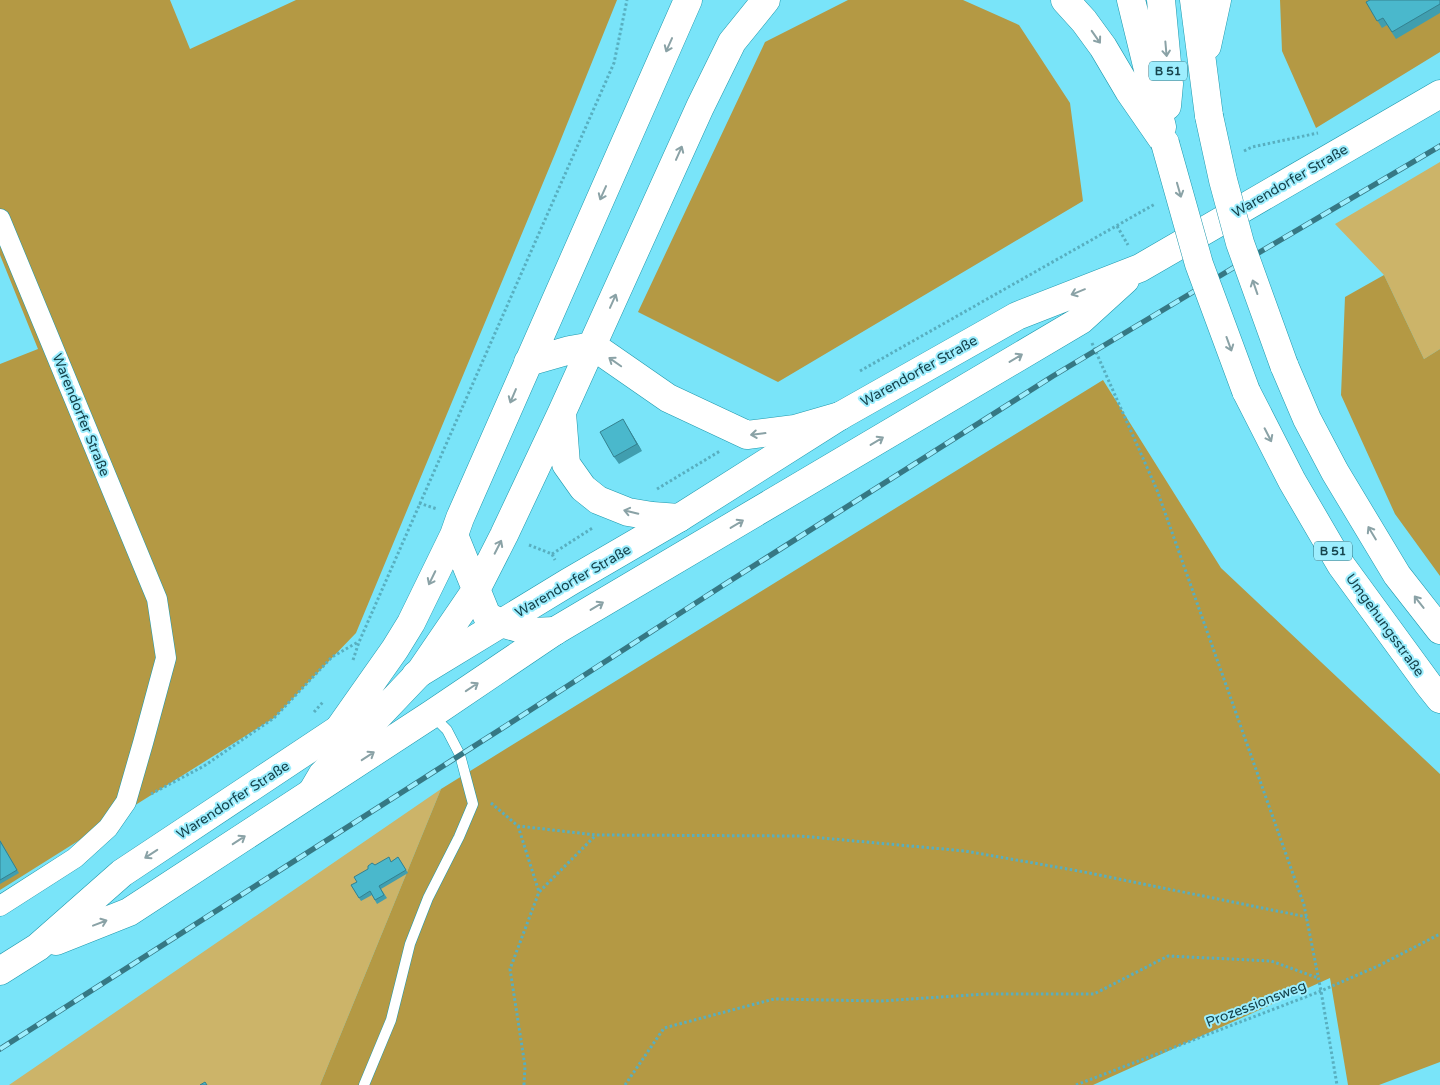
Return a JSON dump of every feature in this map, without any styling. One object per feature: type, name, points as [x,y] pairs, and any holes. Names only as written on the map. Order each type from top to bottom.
[{"type":"main road","points":[[338,730],[411,623],[454,535],[528,362],[688,0]]},
{"type":"main road","points":[[312,792],[322,775],[420,672],[476,590],[562,412],[700,107],[732,42],[766,0]]},
{"type":"main road","points":[[1065,0],[1098,40],[1165,143]]},
{"type":"main road","points":[[1131,0],[1165,143]]},
{"type":"main road","name":"B 51","points":[[1161,0],[1169,84],[1165,143]]},
{"type":"main road","name":"B 51","points":[[1194,0],[1209,116],[1223,180],[1240,243],[1284,366],[1335,472],[1397,575],[1440,630]]},
{"type":"main road","points":[[1203,64],[1217,0]]},
{"type":"main road","name":"Warendorfer Straße","points":[[0,971],[38,947],[122,873],[338,730],[420,672],[679,518],[840,416],[1017,316],[1140,268],[1440,94]]},
{"type":"main road","name":"Umgehungsstraße","points":[[1165,143],[1199,264],[1246,392],[1292,482],[1341,565],[1440,699]]},
{"type":"main road","name":"Warendorfer Straße","points":[[38,947],[129,912],[432,714],[555,631],[1081,320],[1140,268]]},
{"type":"main road","points":[[528,362],[592,346],[668,398],[747,435],[795,429],[840,416]]},
{"type":"main road","points":[[562,412],[566,464],[583,488],[598,500],[628,512],[679,518]]},
{"type":"main road","points":[[454,535],[487,616],[501,623],[532,632],[555,631]]},
{"type":"street","name":"Warendorfer Straße","points":[[0,219],[157,598],[166,658],[126,802],[108,828],[75,858],[0,906]]},
{"type":"lane","points":[[364,1085],[391,1020],[410,944],[428,898],[459,837],[473,804],[460,755],[447,730],[432,714]]},
{"type":"path","points":[[126,802],[137,802],[204,766],[274,718],[332,658],[359,642],[614,63],[627,0]]},
{"type":"path","points":[[1081,320],[1157,490],[1304,905],[1337,1085]]},
{"type":"path","points":[[467,782],[518,826],[539,892]]},
{"type":"path","points":[[518,826],[596,835],[800,836],[965,851],[1079,871],[1307,917]]},
{"type":"path","points":[[524,1085],[525,1066],[510,969],[539,892],[596,835]]},
{"type":"path","name":"Prozessionsweg","points":[[1076,1085],[1321,991],[1440,934]]},
{"type":"path","points":[[625,1085],[664,1028],[774,999],[881,1001],[986,994],[1094,994],[1168,956],[1271,961],[1318,978]]},
{"type":"shaded area","points":[[0,0],[170,0],[190,49],[296,0],[617,0],[356,633],[274,718],[0,890],[0,364],[38,349],[0,255]]},
{"type":"shaded area","points":[[848,0],[963,0],[1019,25],[1070,103],[1083,201],[778,382],[638,312],[765,42]]},
{"type":"shaded area","points":[[1280,0],[1440,0],[1440,52],[1316,128],[1282,51]]},
{"type":"shaded area","points":[[1440,162],[1440,349],[1424,359],[1384,275],[1335,224]]},
{"type":"shaded area","points":[[1384,275],[1424,359],[1440,349],[1440,576],[1395,514],[1341,395],[1345,297]]},
{"type":"shaded area","points":[[1103,380],[1221,568],[1440,774],[1440,1062],[1379,1085],[1348,1085],[1330,978],[1093,1085],[320,1085],[441,789]]},
{"type":"shaded area","points":[[441,789],[320,1085],[9,1085]]},
{"type":"building","points":[[1370,0],[1440,0],[1440,4],[1392,32],[1383,18],[1377,21],[1366,2]]},
{"type":"building","points":[[623,419],[637,444],[614,457],[600,432]]},
{"type":"building","points":[[0,841],[17,870],[0,880]]},
{"type":"building","points":[[389,857],[391,862],[398,857],[406,870],[379,886],[384,895],[375,900],[370,891],[359,898],[351,885],[357,882],[354,877],[368,869],[368,866],[372,863],[375,865]]},
{"type":"railway","points":[[0,1049],[1053,376],[1440,146]]}]
